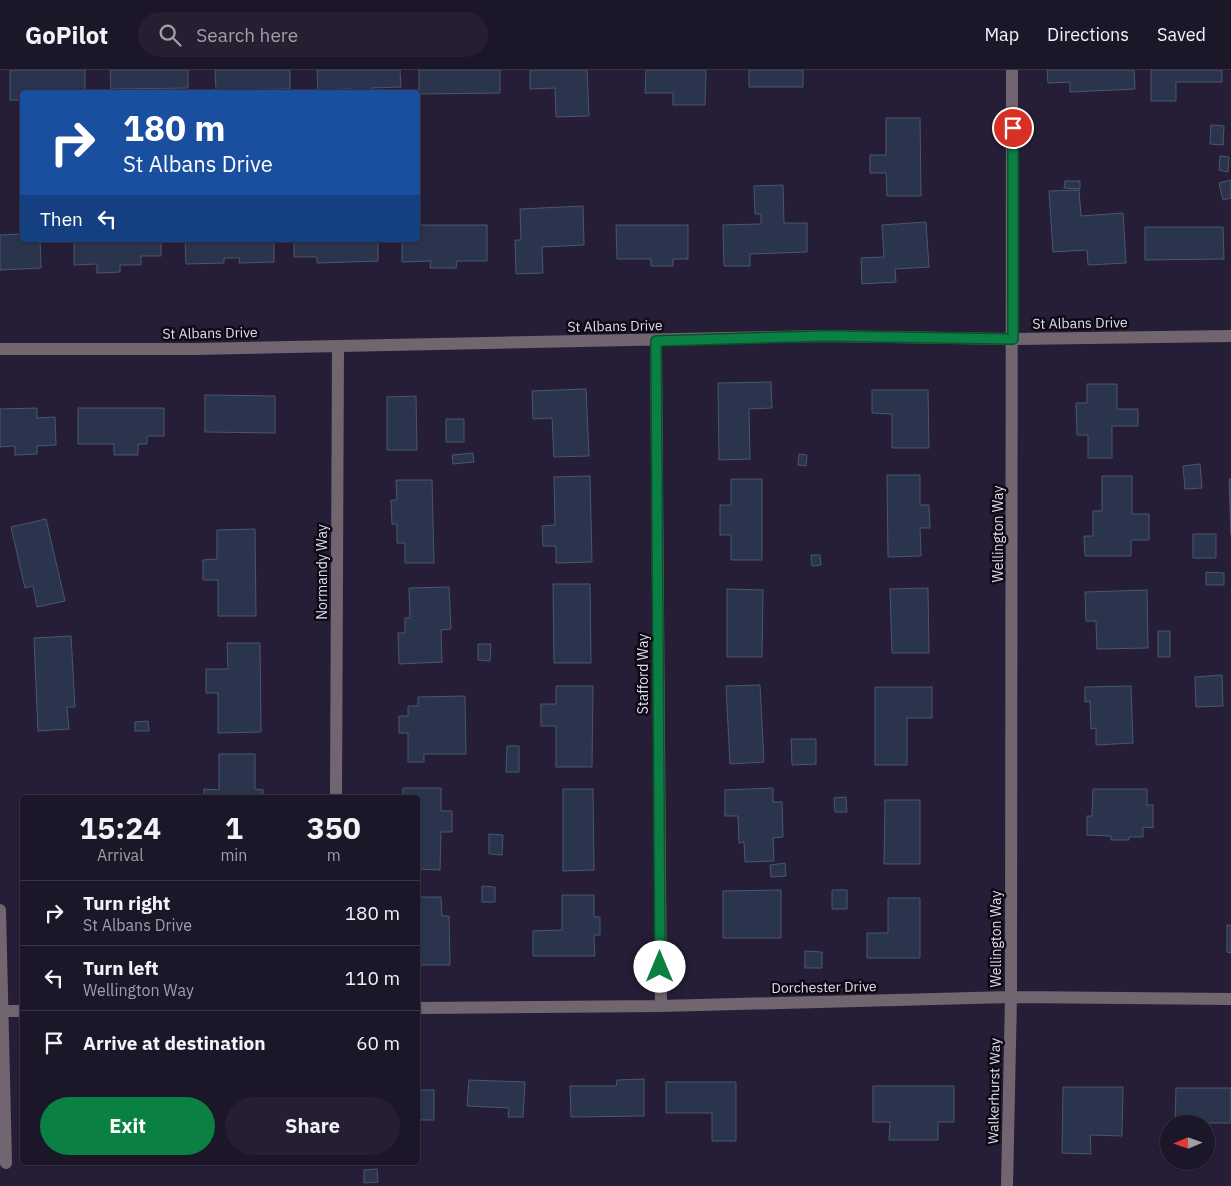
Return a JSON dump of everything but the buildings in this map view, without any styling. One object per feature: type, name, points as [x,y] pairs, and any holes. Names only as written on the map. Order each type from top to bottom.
[{"type":"street","name":"Wellington Way","points":[[1011,997],[1012,70]]},
{"type":"street","name":"St Albans Drive","points":[[0,348],[194,349],[656,341],[824,336],[1013,339],[1231,336]]},
{"type":"street","name":"Stafford Way","points":[[656,341],[661,1006]]},
{"type":"street","name":"Normandy Way","points":[[336,795],[338,346]]},
{"type":"street","points":[[0,910],[6,1163]]},
{"type":"street","name":"Dorchester Drive","points":[[420,1008],[661,1006],[1011,997],[1231,999]]},
{"type":"street","name":"Walkerhurst Way","points":[[1007,1186],[1011,997]]},
{"type":"street","points":[[1,1011],[20,1011]]},
{"type":"route","points":[[660,967],[656,341],[824,336],[1013,339],[1013,128]]}]
